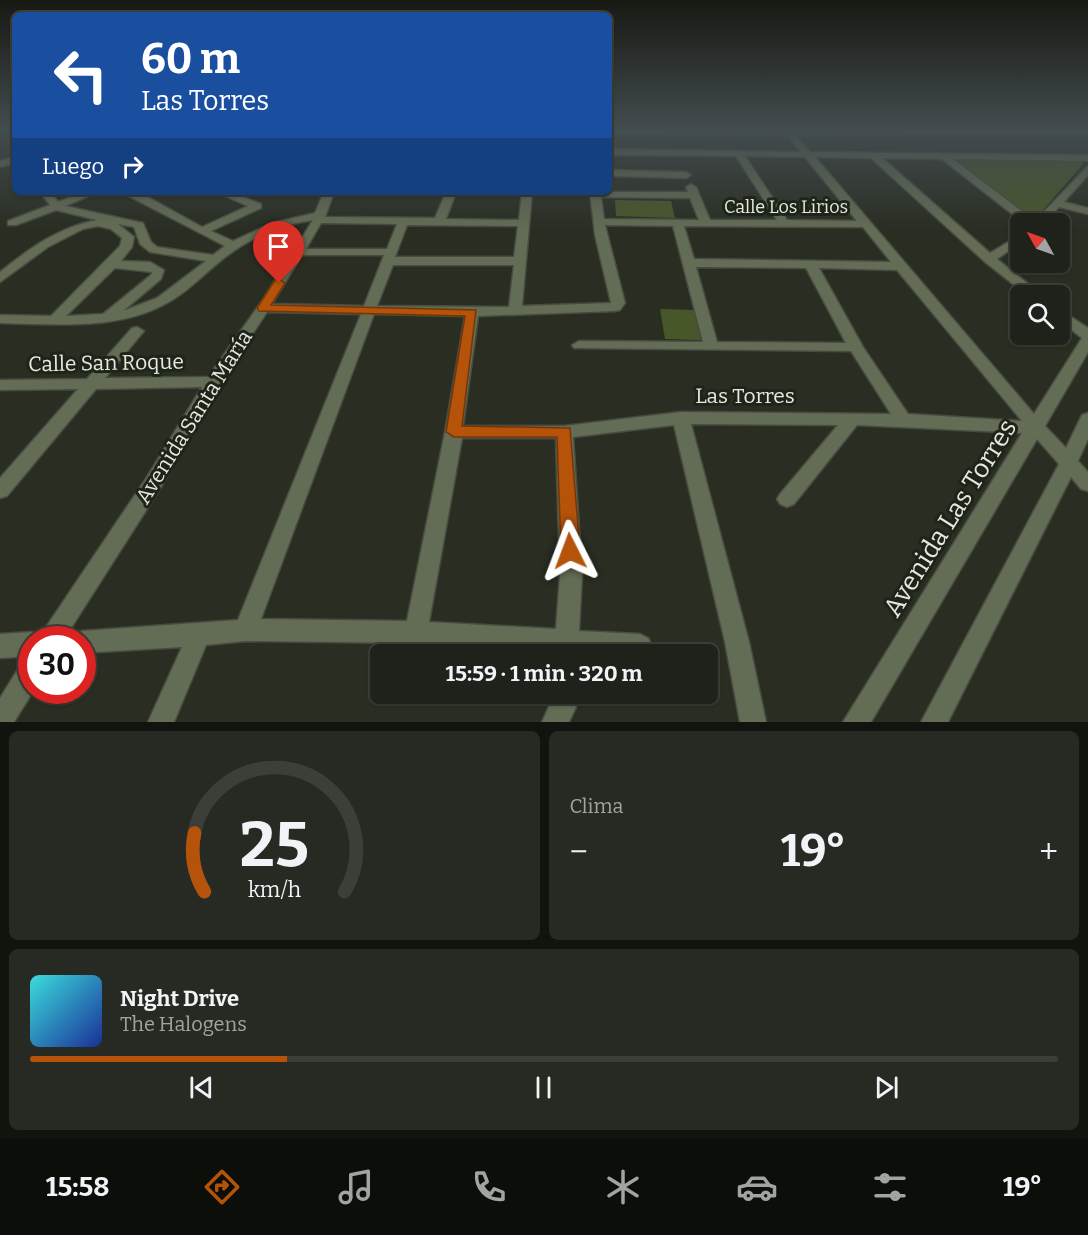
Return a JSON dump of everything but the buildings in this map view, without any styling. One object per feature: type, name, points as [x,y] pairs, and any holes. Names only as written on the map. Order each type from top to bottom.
[{"type":"street","points":[[681,164],[706,224]]},
{"type":"street","points":[[745,164],[784,224]]},
{"type":"street","points":[[814,164],[1036,428],[1088,484]]},
{"type":"street","points":[[883,164],[989,259],[1023,285]]},
{"type":"street","points":[[954,164],[1018,213]]},
{"type":"street","points":[[1048,213],[1088,169]]},
{"type":"street","points":[[612,173],[686,175]]},
{"type":"street","points":[[612,193],[694,195]]},
{"type":"street","points":[[47,195],[56,206],[90,217],[139,225],[146,244],[154,249],[216,259]]},
{"type":"street","points":[[12,223],[85,195]]},
{"type":"street","points":[[202,231],[257,206],[229,195]]},
{"type":"street","name":"Avenida Santa María","points":[[60,626],[154,482],[213,382],[299,252],[319,218],[328,195]]},
{"type":"street","points":[[439,222],[450,195]]},
{"type":"street","points":[[515,309],[527,195]]},
{"type":"street","points":[[263,308],[472,312],[615,307],[618,303],[599,222],[595,195]]},
{"type":"street","points":[[137,196],[215,239],[234,245]]},
{"type":"street","points":[[1057,203],[1088,211]]},
{"type":"street","points":[[0,319],[104,319],[161,302],[234,245],[275,225],[295,219],[523,223]]},
{"type":"street","points":[[245,630],[403,222]]},
{"type":"street","name":"Calle Los Lirios","points":[[599,222],[865,224]]},
{"type":"street","points":[[678,223],[711,345]]},
{"type":"street","points":[[0,278],[67,230],[93,224],[111,226],[123,231],[128,237],[126,247],[112,264],[55,319]]},
{"type":"street","points":[[989,259],[1010,245]]},
{"type":"street","points":[[299,252],[519,261]]},
{"type":"street","points":[[0,262],[24,259]]},
{"type":"street","points":[[690,263],[899,266]]},
{"type":"street","points":[[104,319],[157,276],[158,270],[150,266],[112,264]]},
{"type":"street","points":[[810,264],[856,347],[903,420]]},
{"type":"street","points":[[416,632],[454,432],[472,312]]},
{"type":"street","points":[[1070,321],[1088,335]]},
{"type":"street","points":[[0,492],[137,331]]},
{"type":"street","name":"Avenida Las Torres","points":[[856,722],[1088,340]]},
{"type":"street","points":[[579,345],[856,347]]},
{"type":"street","name":"Calle San Roque","points":[[0,385],[213,382]]},
{"type":"street","points":[[681,418],[737,642],[753,722]]},
{"type":"street","name":"Las Torres","points":[[454,432],[564,432],[681,418],[903,420],[1036,428]]},
{"type":"street","points":[[934,722],[1069,462],[1088,419]]},
{"type":"street","points":[[787,499],[853,420]]},
{"type":"street","points":[[564,432],[571,575],[567,644]]},
{"type":"street","points":[[96,641],[245,630],[416,632],[529,644]]},
{"type":"street","points":[[161,722],[199,635]]},
{"type":"street","points":[[0,646],[18,645]]},
{"type":"street","points":[[0,721],[18,692]]},
{"type":"street","points":[[555,722],[563,704]]},
{"type":"green space","points":[[960,164],[1083,164],[1040,213],[1025,213]]},
{"type":"green space","points":[[615,200],[671,201],[675,218],[616,216]]},
{"type":"green space","points":[[660,309],[694,310],[701,340],[665,339]]},
{"type":"route","points":[[279,283],[263,308],[472,312],[454,432],[564,432],[570,551]]}]
